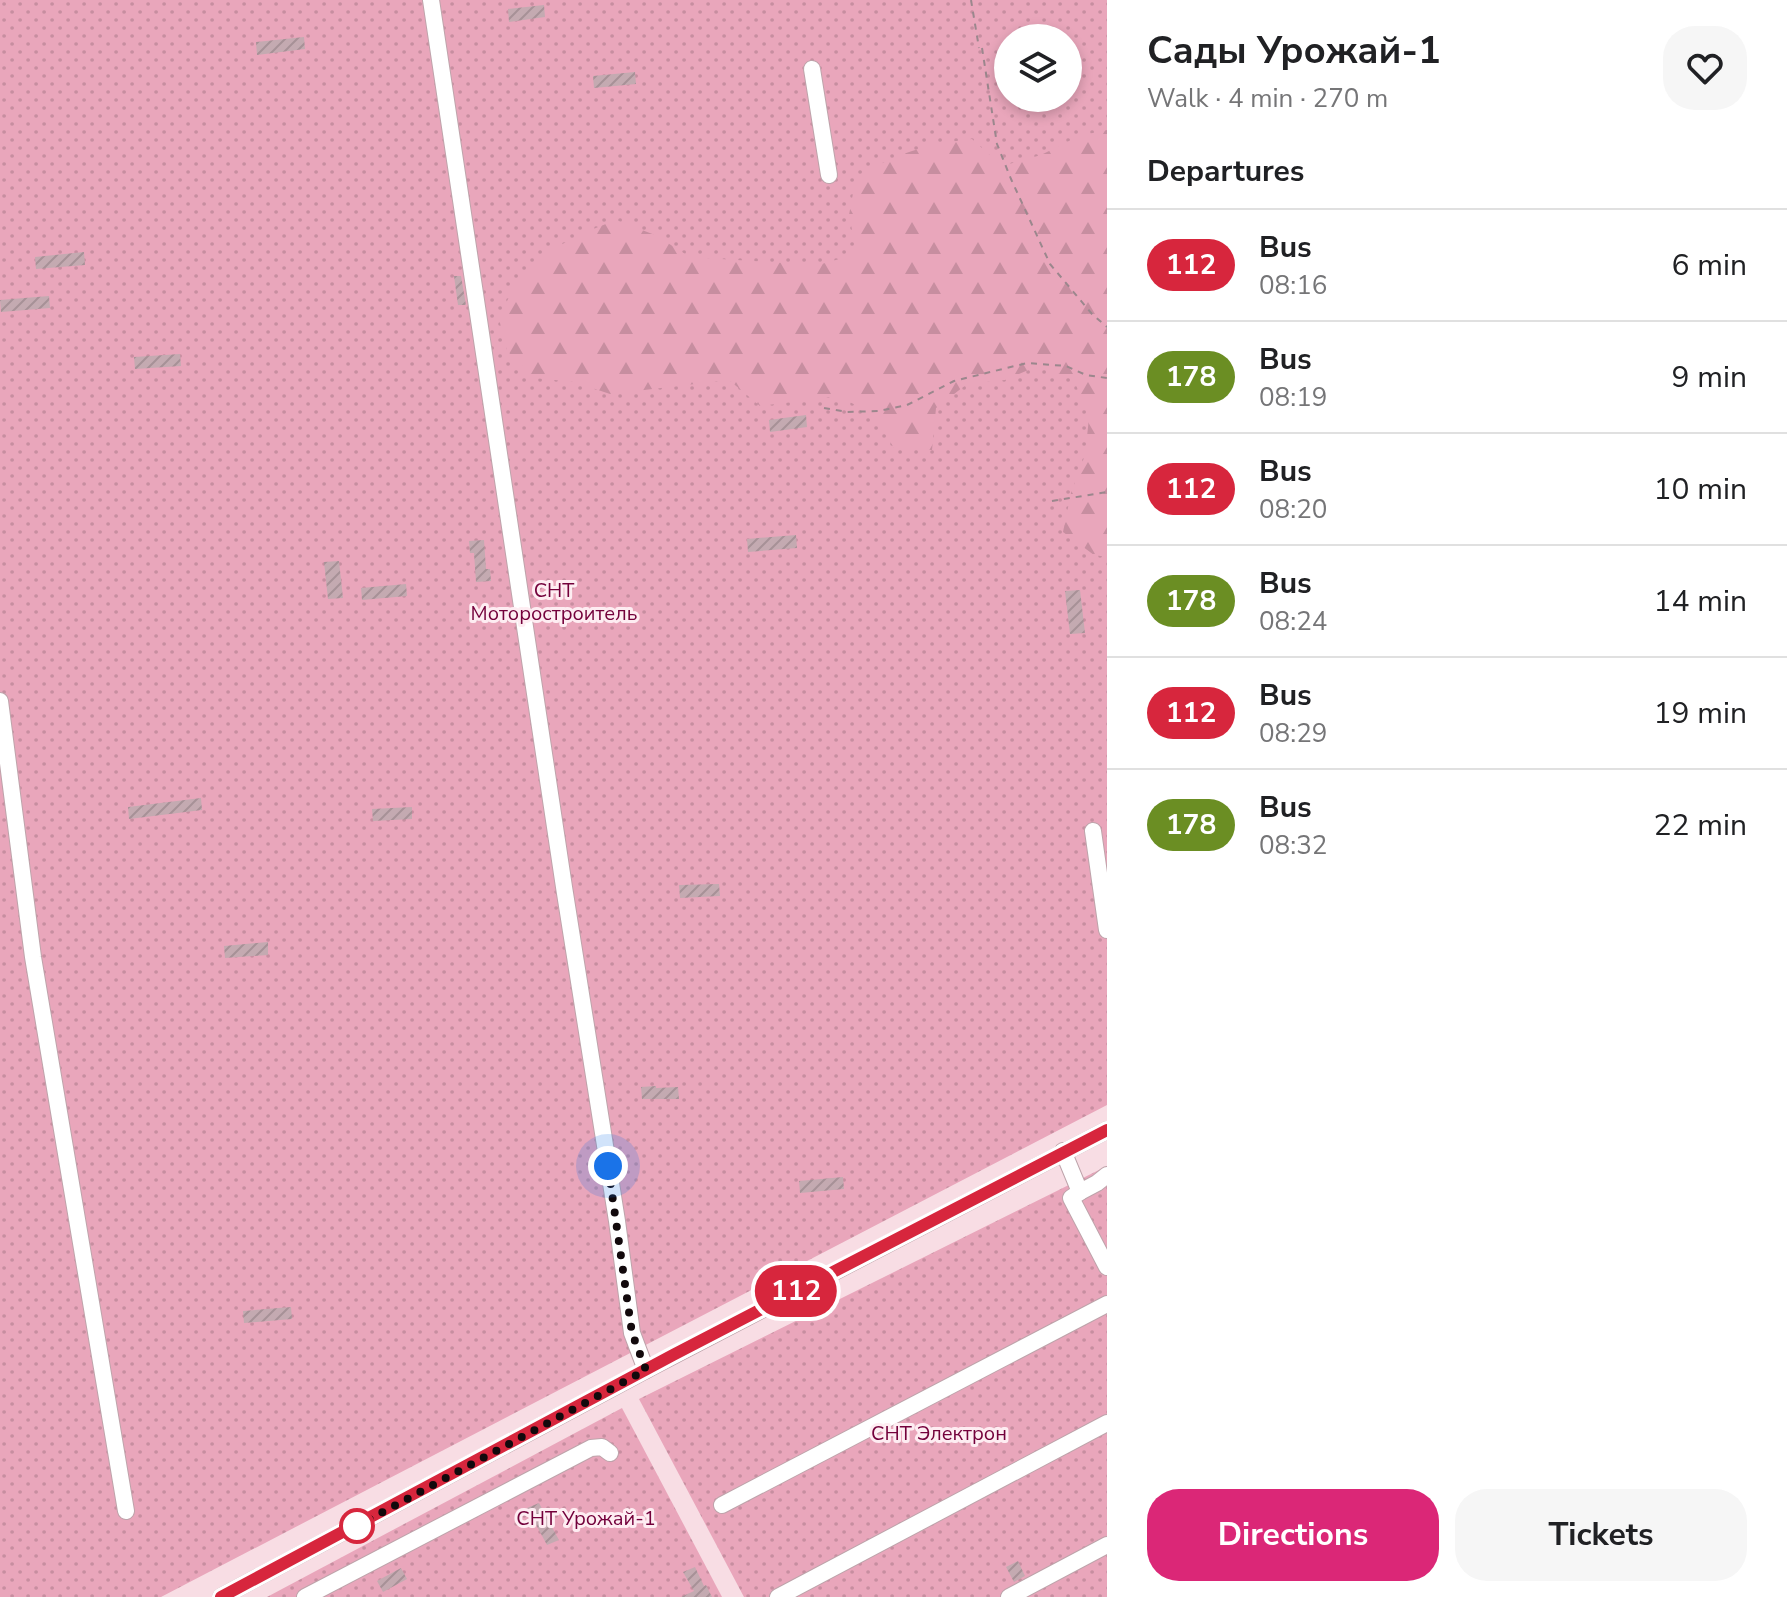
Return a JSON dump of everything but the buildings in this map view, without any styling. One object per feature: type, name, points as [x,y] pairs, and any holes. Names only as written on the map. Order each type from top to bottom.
[{"type":"street","points":[[431,0],[632,1333],[646,1370]]},
{"type":"street","points":[[812,69],[829,175]]},
{"type":"street","points":[[0,701],[33,957],[126,1511]]},
{"type":"street","points":[[1093,831],[1107,930]]},
{"type":"street","points":[[221,1597],[646,1370],[1107,1130]]},
{"type":"street","points":[[1063,1151],[1080,1192]]},
{"type":"street","points":[[1107,1175],[1071,1198],[1107,1267]]},
{"type":"street","points":[[722,1505],[1107,1304]]},
{"type":"street","points":[[778,1597],[1107,1423]]},
{"type":"street","points":[[305,1597],[591,1448],[602,1447],[610,1453]]},
{"type":"street","points":[[1009,1597],[1107,1545]]},
{"type":"path","points":[[971,0],[997,144],[1011,179],[1050,264],[1092,314],[1107,327]]},
{"type":"path","points":[[824,408],[868,412],[907,405],[954,381],[1027,363],[1066,366],[1086,375],[1107,378]]},
{"type":"path","points":[[1052,501],[1107,492]]},
{"type":"green space","name":"СНТ Моторостроитель","points":[[0,0],[1107,0],[1107,1105],[161,1597],[0,1597]]},
{"type":"green space","points":[[1107,130],[1107,557],[1094,555],[1063,532],[1071,493],[1085,455],[1089,418],[1074,380],[1040,365],[1005,380],[967,384],[936,408],[932,450],[894,448],[873,414],[838,396],[760,406],[729,380],[610,394],[574,382],[535,378],[507,351],[499,319],[516,285],[548,253],[616,220],[655,235],[690,257],[818,265],[857,254],[849,215],[856,177],[885,162],[925,147],[972,139],[1002,166],[1041,155],[1079,136]]},
{"type":"green space","name":"СНТ Электрон","points":[[1107,1166],[1107,1597],[744,1597],[639,1399]]},
{"type":"green space","name":"СНТ Урожай-1","points":[[622,1408],[722,1597],[267,1597]]},
{"type":"bus line","name":"112","points":[[221,1597],[673,1355],[1107,1130]]},
{"type":"route","points":[[357,1526],[646,1370],[632,1333],[608,1166]]}]
